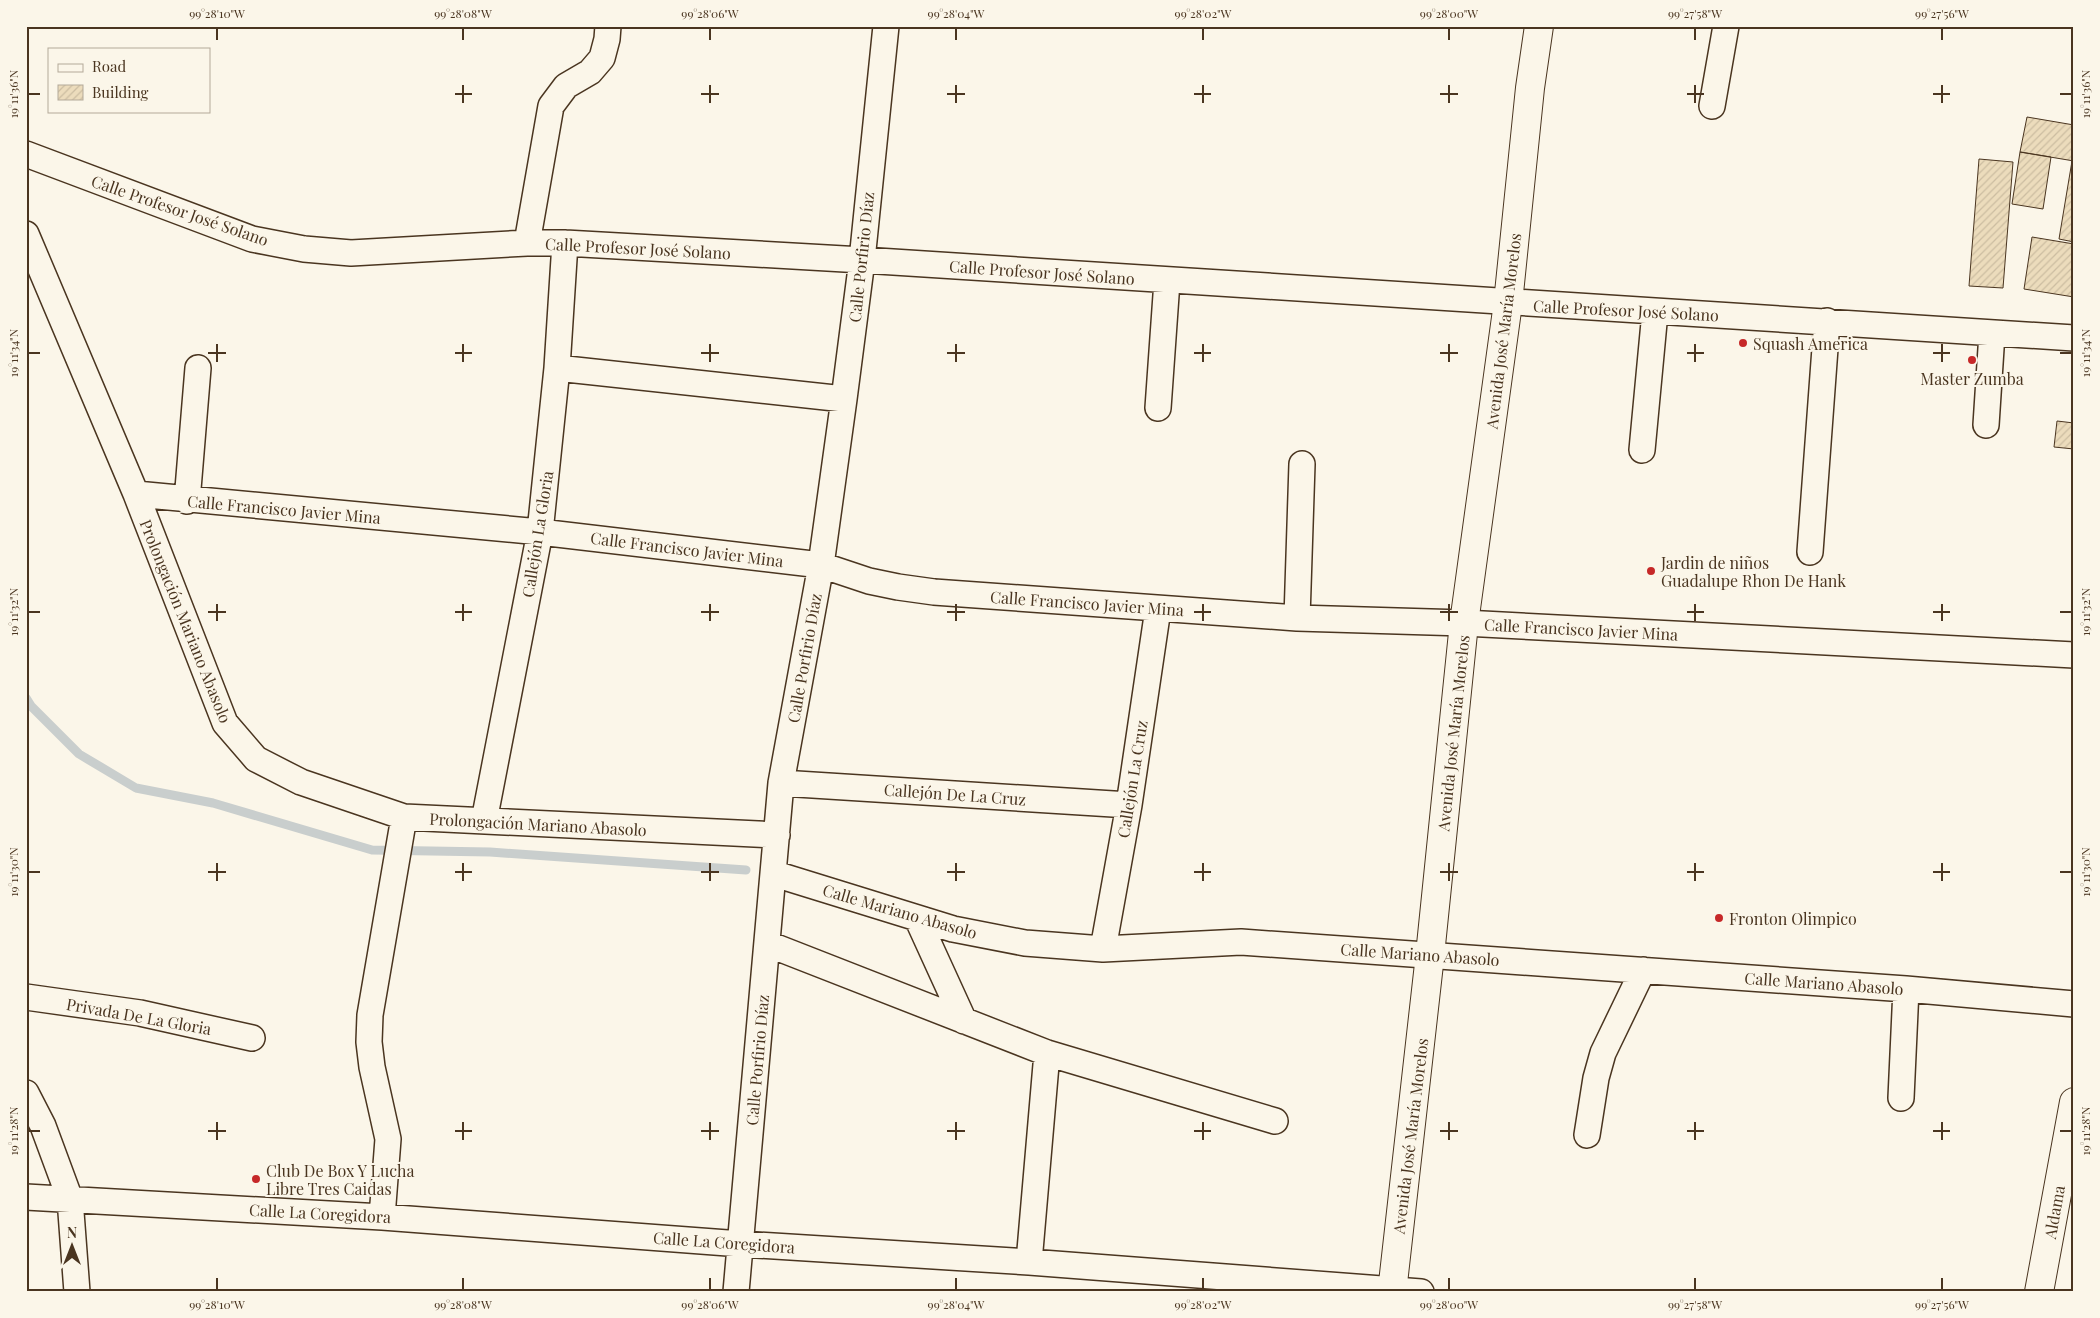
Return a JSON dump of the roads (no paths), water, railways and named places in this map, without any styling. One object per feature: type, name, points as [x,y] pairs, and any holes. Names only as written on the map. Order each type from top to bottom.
[{"type":"main road","name":"Avenida José María Morelos","points":[[1392,1291],[1430,955],[1464,623],[1508,303],[1530,88],[1539,26]]},
{"type":"main road","name":"Aldama","points":[[2039,1292],[2074,1102]]},
{"type":"street","points":[[527,243],[551,106],[566,86],[590,72],[602,58],[608,26]]},
{"type":"street","name":"Calle Porfirio Díaz","points":[[736,1292],[775,874],[781,783],[821,565],[862,260],[886,26]]},
{"type":"street","points":[[1712,106],[1726,26]]},
{"type":"street","name":"Calle Profesor José Solano","points":[[26,154],[252,239],[304,249],[351,253],[527,243],[565,243],[862,260],[2074,338]]},
{"type":"street","name":"Prolongación Mariano Abasolo","points":[[26,234],[136,494],[225,723],[256,759],[301,782],[402,827],[484,821],[777,835]]},
{"type":"street","name":"Callejón La Gloria","points":[[484,821],[540,532],[557,368],[565,243]]},
{"type":"street","points":[[1158,408],[1167,281]]},
{"type":"street","points":[[1642,450],[1655,312]]},
{"type":"street","points":[[1810,552],[1828,321]]},
{"type":"street","points":[[1986,425],[1992,333]]},
{"type":"street","points":[[187,500],[198,368]]},
{"type":"street","points":[[557,368],[844,399]]},
{"type":"street","points":[[1297,618],[1302,464]]},
{"type":"street","name":"Calle Francisco Javier Mina","points":[[136,494],[540,532],[821,565],[869,581],[898,587],[1158,609],[1297,618],[1464,623],[2074,655]]},
{"type":"street","name":"Callejón La Cruz","points":[[1103,949],[1129,805],[1158,609]]},
{"type":"street","name":"Callejón De La Cruz","points":[[781,783],[1129,805]]},
{"type":"street","points":[[382,1216],[388,1139],[368,1042],[370,1015],[393,889],[402,827]]},
{"type":"street","name":"Calle Mariano Abasolo","points":[[775,874],[952,929],[1025,942],[1103,949],[1241,942],[1906,989],[2074,1004]]},
{"type":"street","points":[[917,918],[964,1021]]},
{"type":"street","points":[[768,944],[1046,1053],[1275,1121]]},
{"type":"street","points":[[1587,1135],[1596,1078],[1603,1053],[1644,970]]},
{"type":"street","points":[[1901,1098],[1906,989]]},
{"type":"street","name":"Privada De La Gloria","points":[[26,997],[140,1014],[252,1038]]},
{"type":"street","points":[[1029,1262],[1046,1053]]},
{"type":"street","points":[[26,1093],[43,1126],[70,1199],[77,1292]]},
{"type":"street","name":"Calle La Coregidora","points":[[26,1197],[382,1216],[741,1244],[1029,1262],[1421,1292]]},
{"type":"waterway","points":[[26,698],[31,706],[79,754],[136,788],[213,803],[372,850],[490,852],[746,870]]},
{"type":"place","name":"Squash America","points":[[1743,343]]},
{"type":"place","name":"Master Zumba","points":[[1972,360]]},
{"type":"place","name":"Jardin de niños Guadalupe Rhon De Hank","points":[[1651,571]]},
{"type":"place","name":"Fronton Olimpico","points":[[1719,918]]},
{"type":"place","name":"Club De Box Y Lucha Libre Tres Caidas","points":[[256,1179]]}]
